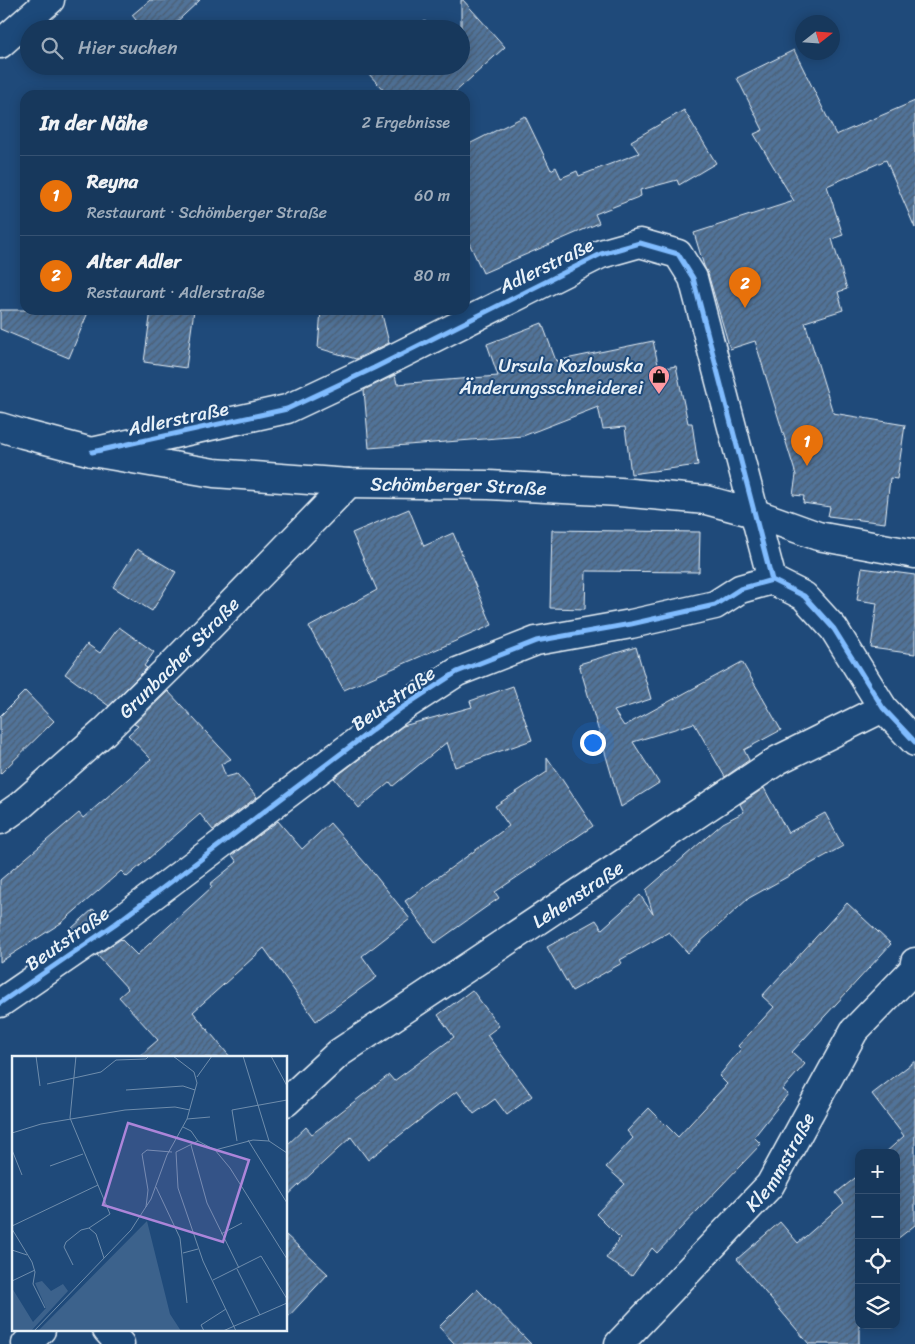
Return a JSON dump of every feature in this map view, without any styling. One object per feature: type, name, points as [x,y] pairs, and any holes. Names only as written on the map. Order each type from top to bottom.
[{"type":"street","points":[[27,20],[50,0]]},
{"type":"street","points":[[0,44],[20,26]]},
{"type":"street","name":"Adlerstraße","points":[[92,452],[287,409],[374,368],[600,254],[640,243],[678,254],[693,278],[772,580]]},
{"type":"street","name":"Schömberger Straße","points":[[0,427],[92,452],[214,473],[349,483],[489,485],[620,492],[706,500],[754,513],[818,536],[915,554]]},
{"type":"street","name":"Grunbacher Straße","points":[[0,820],[20,806],[104,732],[174,663],[349,483]]},
{"type":"street","points":[[772,580],[804,596],[834,630],[884,708],[915,742]]},
{"type":"street","name":"Beutstraße","points":[[0,1004],[115,924],[400,709],[458,672],[536,641],[631,624],[715,605],[740,589],[772,580]]},
{"type":"street","name":"Lehenstraße","points":[[288,1100],[339,1053],[778,760],[884,708]]},
{"type":"street","name":"Klemmstraße","points":[[619,1344],[770,1185],[854,1031],[915,967]]},
{"type":"street","points":[[26,1344],[39,1332]]},
{"type":"street","points":[[109,1332],[120,1344]]},
{"type":"building","points":[[150,0],[200,0],[179,20],[136,20],[132,15]]},
{"type":"building","points":[[461,0],[463,0],[505,47],[458,90],[383,90],[370,75],[470,75],[470,20],[461,20]]},
{"type":"building","points":[[794,50],[795,60],[799,60],[836,135],[915,101],[915,228],[886,160],[827,186],[843,235],[832,239],[847,289],[838,292],[843,310],[805,322],[833,413],[905,425],[897,479],[890,478],[885,523],[828,516],[830,507],[803,503],[804,496],[793,495],[796,475],[755,341],[730,349],[694,233],[794,201],[754,134],[763,130],[737,78]]},
{"type":"building","points":[[684,110],[716,163],[679,185],[677,180],[640,190],[641,196],[595,214],[599,223],[483,273],[470,245],[470,144],[525,116],[551,170],[556,167],[561,178],[577,171],[579,176],[639,153],[631,141]]},
{"type":"building","points":[[0,310],[20,310],[20,315],[87,315],[69,358],[0,329]]},
{"type":"building","points":[[150,315],[193,315],[186,368],[144,362]]},
{"type":"building","points":[[321,315],[382,315],[389,343],[356,359],[318,348]]},
{"type":"building","points":[[542,323],[556,361],[653,341],[659,369],[676,366],[688,423],[692,423],[698,465],[631,474],[625,427],[603,429],[598,407],[523,436],[369,448],[364,390],[395,375],[397,384],[498,376],[487,344]]},
{"type":"building","points":[[409,509],[424,546],[453,533],[492,625],[344,690],[309,627],[377,590],[352,533]]},
{"type":"building","points":[[552,530],[700,532],[699,572],[586,571],[585,609],[550,608]]},
{"type":"building","points":[[137,549],[176,572],[152,611],[113,587]]},
{"type":"building","points":[[862,568],[915,575],[915,654],[871,648],[877,603],[857,600]]},
{"type":"building","points":[[119,627],[154,652],[144,666],[147,668],[109,706],[65,674],[87,644],[100,653]]},
{"type":"building","points":[[636,647],[651,699],[614,711],[624,726],[742,662],[781,730],[744,750],[749,760],[725,777],[694,723],[633,742],[659,783],[621,807],[579,664]]},
{"type":"building","points":[[513,686],[532,740],[455,767],[447,742],[393,786],[390,782],[359,808],[334,778],[403,726],[472,707],[470,701]]},
{"type":"building","points":[[25,691],[54,721],[0,774],[0,716]]},
{"type":"building","points":[[168,691],[231,759],[221,764],[226,777],[237,774],[257,797],[213,830],[200,814],[127,877],[121,871],[61,923],[0,962],[0,880],[79,813],[83,818],[151,759],[128,735],[138,726],[134,724]]},
{"type":"building","points":[[547,757],[593,826],[495,892],[499,898],[435,943],[405,901],[509,826],[495,806],[547,772]]},
{"type":"building","points":[[764,788],[788,833],[825,813],[843,846],[749,898],[688,953],[669,932],[620,960],[622,963],[572,991],[547,947],[596,920],[602,929],[640,895],[653,914],[646,890],[723,823],[744,812],[740,804]]},
{"type":"building","points":[[278,821],[302,849],[330,823],[410,919],[362,956],[377,977],[316,1021],[264,948],[193,1012],[229,1056],[139,1056],[158,1040],[119,997],[128,989],[97,955],[121,939],[137,955],[212,887],[210,884],[237,862],[232,855]]},
{"type":"building","points":[[847,903],[891,944],[792,1052],[805,1064],[782,1090],[788,1094],[754,1137],[761,1144],[657,1253],[652,1248],[632,1276],[606,1258],[620,1238],[596,1214],[625,1184],[606,1167],[633,1138],[627,1131],[649,1108],[678,1137],[727,1084],[719,1076],[741,1049],[738,1046],[774,1007],[762,996]]},
{"type":"building","points":[[93,909],[100,916],[76,932],[72,928]]},
{"type":"building","points":[[472,990],[499,1026],[487,1035],[532,1096],[507,1115],[495,1099],[474,1114],[457,1091],[368,1160],[351,1137],[288,1195],[288,1144],[306,1127],[312,1134],[389,1075],[394,1081],[454,1037],[438,1015]]},
{"type":"building","points":[[915,1061],[915,1225],[900,1237],[900,1149],[889,1149],[904,1136],[872,1094]]},
{"type":"building","points":[[855,1178],[855,1329],[859,1329],[859,1344],[809,1344],[737,1259],[780,1222],[798,1243],[844,1203],[836,1193]]},
{"type":"building","points":[[288,1237],[328,1274],[288,1317]]},
{"type":"building","points":[[477,1289],[531,1344],[455,1344],[439,1327]]},
{"type":"cycle path","points":[[92,452],[287,409],[374,368],[601,254],[640,243],[678,254],[693,278],[772,580]]},
{"type":"cycle path","points":[[0,1003],[115,924],[400,709],[457,672],[536,641],[631,624],[715,605],[740,589],[772,580],[804,596],[834,629],[883,708],[915,742]]},
{"type":"place","name":"Alter Adler","points":[[745,308]]},
{"type":"place","name":"Ursula Kozlowska Änderungsschneiderei","points":[[659,395]]},
{"type":"place","name":"Reyna","points":[[807,466]]}]
